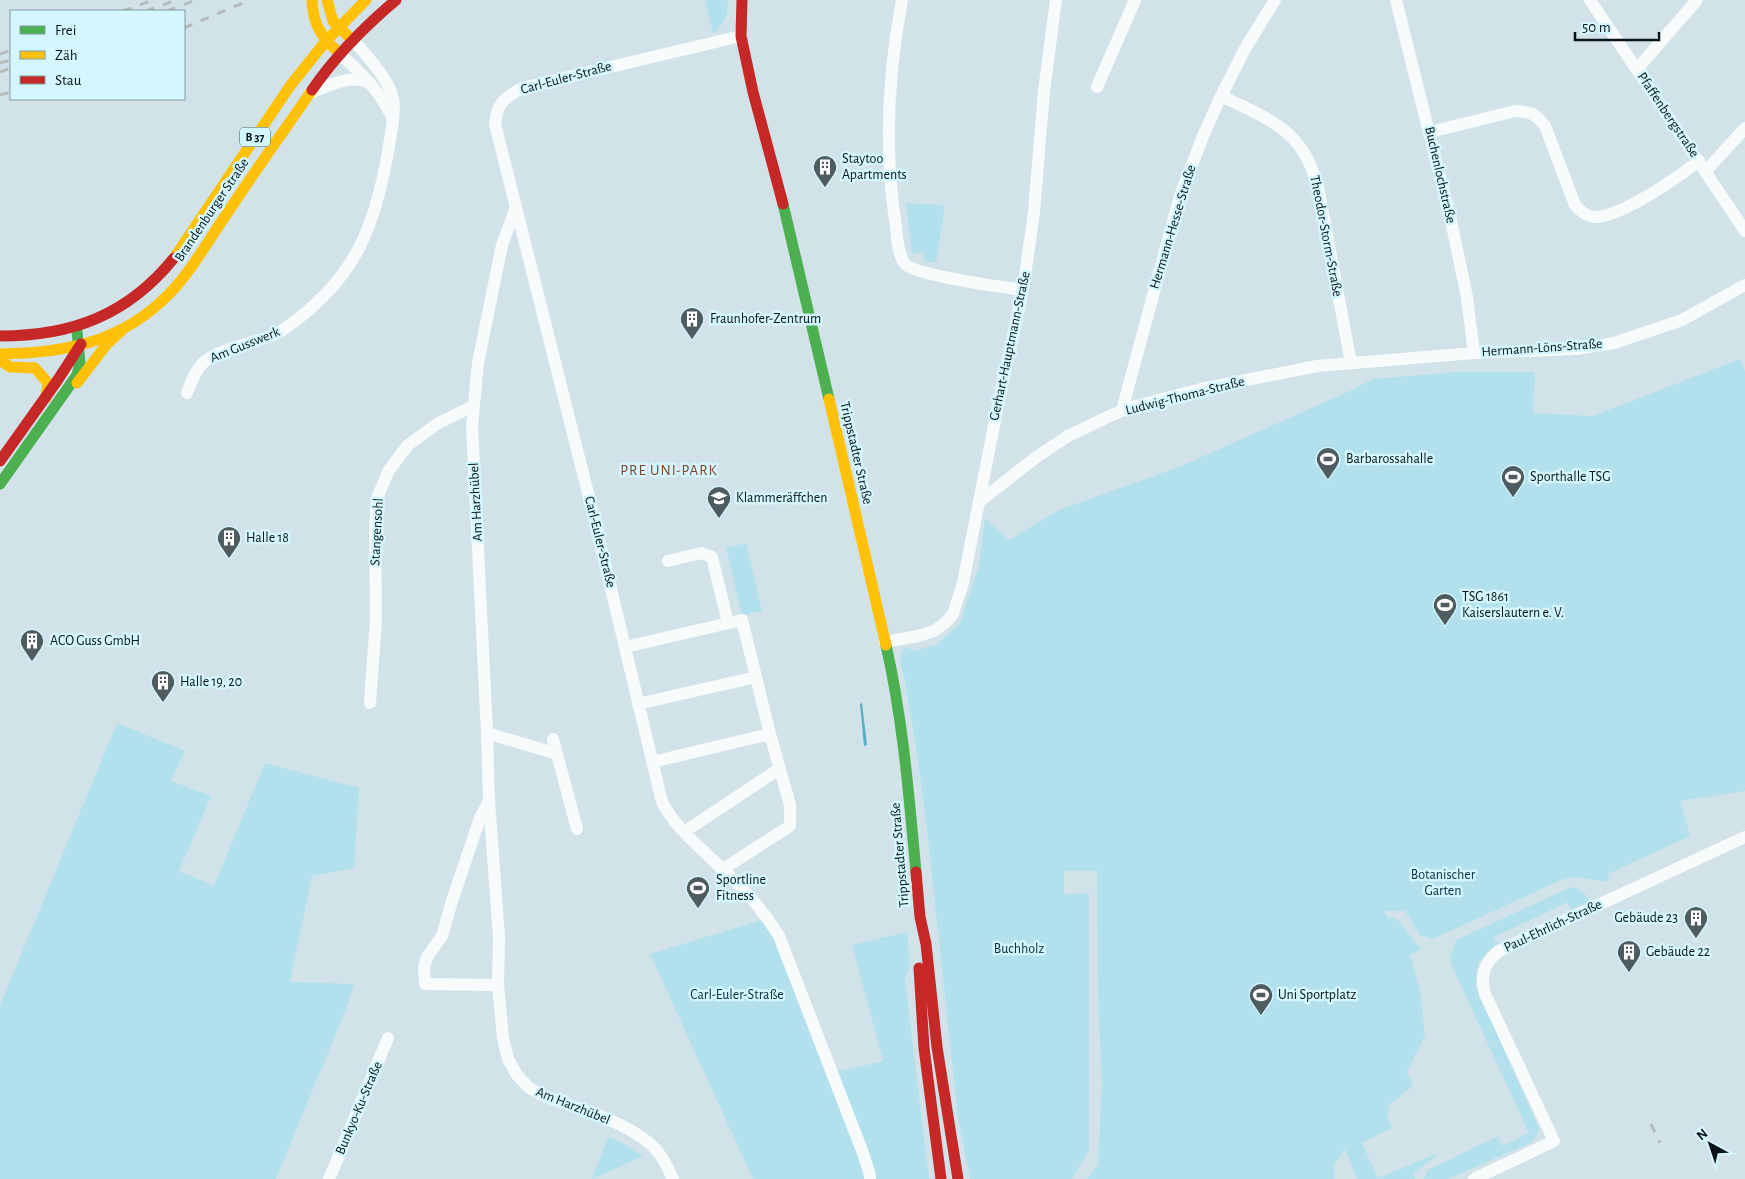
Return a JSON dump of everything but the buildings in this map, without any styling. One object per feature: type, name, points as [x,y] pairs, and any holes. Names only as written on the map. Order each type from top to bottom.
[{"type":"main road","points":[[312,0],[315,23],[319,34],[340,54]]},
{"type":"main road","points":[[327,0],[330,14],[338,28],[353,40]]},
{"type":"main road","name":"Brandenburger Straße","points":[[0,336],[15,337],[46,334],[77,328],[103,317],[126,304],[151,283],[189,237],[205,210],[254,140],[326,42],[366,0]]},
{"type":"main road","name":"Brandenburger Straße","points":[[0,354],[32,354],[79,346],[121,331],[164,299],[182,281],[310,93],[340,54],[396,0]]},
{"type":"main road","name":"Trippstadter Straße","points":[[742,0],[741,36],[756,102],[779,185],[900,712],[920,917],[926,944],[939,1056],[958,1179]]},
{"type":"main road","points":[[0,461],[46,398],[79,346],[103,317]]},
{"type":"main road","points":[[0,484],[77,375],[80,363],[77,328]]},
{"type":"main road","points":[[55,408],[70,393],[107,344],[121,331]]},
{"type":"main road","points":[[0,360],[10,367],[35,368],[48,383],[46,398]]},
{"type":"main road","name":"Trippstadter Straße","points":[[920,917],[918,945],[920,1011],[941,1179]]},
{"type":"street","points":[[902,0],[893,52],[889,106],[892,208],[899,248],[905,263],[939,276],[1023,290]]},
{"type":"street","name":"Gerhart-Hauptmann-Straße","points":[[885,642],[934,631],[945,623],[953,614],[963,583],[1023,290],[1034,212],[1044,91],[1056,0]]},
{"type":"street","points":[[1097,87],[1135,0]]},
{"type":"street","name":"Hermann-Hesse-Straße","points":[[1122,410],[1180,196],[1221,96],[1246,47],[1275,0]]},
{"type":"street","name":"Buchenlochstraße","points":[[1396,0],[1451,222],[1465,288],[1474,353]]},
{"type":"street","name":"Pfaffenbergstraße","points":[[1590,0],[1745,231]]},
{"type":"street","points":[[1637,69],[1697,0]]},
{"type":"street","name":"Carl-Euler-Straße","points":[[741,36],[522,88],[507,96],[500,104],[496,113],[495,124],[662,802],[669,815],[684,832],[750,896],[768,918],[778,936],[863,1153],[870,1179]]},
{"type":"street","name":"Am Gusswerk","points":[[187,393],[198,368],[203,363],[224,352],[285,329],[324,297],[345,273],[363,242],[374,214],[387,157],[394,103],[388,86],[353,40]]},
{"type":"street","points":[[340,54],[375,88],[385,101],[392,118]]},
{"type":"street","points":[[310,93],[340,82],[355,79],[365,81],[375,88]]},
{"type":"street","name":"Theodor-Storm-Straße","points":[[1221,96],[1277,124],[1298,145],[1315,173],[1351,363]]},
{"type":"street","points":[[1430,132],[1515,111],[1536,115],[1545,126],[1575,205],[1581,212],[1595,217],[1634,203],[1669,182],[1702,166],[1745,128]]},
{"type":"street","name":"Am Harzhübel","points":[[516,207],[502,245],[497,267],[478,363],[472,426],[488,733],[489,801],[499,937],[498,985],[503,1038],[508,1059],[517,1075],[528,1087],[541,1095],[631,1130],[658,1152],[673,1179]]},
{"type":"street","name":"Hermann-Löns-Straße","points":[[1416,357],[1576,349],[1614,343],[1682,320],[1745,285]]},
{"type":"street","name":"Ludwig-Thoma-Straße","points":[[979,502],[1035,458],[1068,436],[1122,410],[1201,389],[1317,366],[1416,357]]},
{"type":"street","name":"Stangensohl","points":[[370,703],[376,620],[375,531],[377,498],[389,470],[408,445],[437,424],[473,406]]},
{"type":"street","points":[[668,561],[701,553],[712,557],[728,623]]},
{"type":"street","points":[[625,647],[742,620],[790,806],[790,826],[723,869]]},
{"type":"street","points":[[638,704],[756,677]]},
{"type":"street","points":[[488,733],[557,754]]},
{"type":"street","points":[[652,762],[770,734]]},
{"type":"street","points":[[553,738],[577,829]]},
{"type":"street","points":[[684,832],[779,769]]},
{"type":"street","name":"Am Harzhübel","points":[[489,801],[480,818],[442,936],[427,956],[424,967],[425,984],[498,985]]},
{"type":"street","name":"Paul-Ehrlich-Straße","points":[[1474,1179],[1554,1142],[1485,994],[1482,978],[1486,963],[1499,951],[1745,837]]},
{"type":"street","name":"Bunkyo-Ku-Straße","points":[[329,1179],[388,1038]]},
{"type":"green space","points":[[705,0],[728,0],[725,19],[713,34]]},
{"type":"green space","points":[[906,203],[945,205],[936,263],[924,261],[924,253],[912,253]]},
{"type":"green space","points":[[1740,359],[1745,371],[1745,791],[1680,801],[1690,836],[1608,874],[1609,882],[1574,877],[1561,880],[1433,939],[1420,935],[1405,911],[1385,911],[1387,917],[1397,919],[1421,949],[1410,955],[1420,990],[1425,1036],[1407,1072],[1413,1086],[1390,1104],[1387,1116],[1392,1128],[1362,1143],[1378,1178],[1441,1152],[1414,1173],[1415,1179],[1357,1179],[1345,1149],[1334,1165],[1334,1179],[1087,1179],[1098,1165],[1102,1082],[1098,996],[1097,871],[1064,871],[1064,894],[1089,893],[1089,1150],[1072,1179],[970,1179],[958,1118],[917,753],[900,661],[902,650],[906,647],[914,651],[937,645],[960,623],[979,566],[985,518],[1009,540],[1059,510],[1179,467],[1373,379],[1458,372],[1535,372],[1533,413],[1593,416]]},
{"type":"green space","points":[[746,543],[762,611],[742,615],[726,548]]},
{"type":"green space","points":[[117,723],[185,751],[171,781],[211,796],[179,871],[214,886],[265,763],[359,788],[354,868],[312,876],[290,982],[354,984],[346,1009],[276,1179],[0,1179],[0,1005]]},
{"type":"green space","points":[[1576,887],[1590,901],[1571,910],[1568,902],[1494,937],[1497,944],[1486,953],[1476,973],[1476,987],[1539,1128],[1536,1137],[1530,1143],[1448,1179],[1424,1179],[1428,1170],[1498,1136],[1502,1146],[1529,1133],[1451,964],[1450,958],[1456,940],[1569,888]]},
{"type":"green space","name":"Carl-Euler-Straße","points":[[768,918],[832,1071],[841,1071],[883,1061],[852,945],[907,932],[910,965],[905,979],[929,1179],[753,1179],[650,954]]},
{"type":"green space","points":[[608,1137],[623,1143],[643,1156],[592,1179]]},
{"type":"water","points":[[862,703],[867,745],[864,746],[860,704]]},
{"type":"railway","points":[[126,10],[153,0]]},
{"type":"railway","points":[[149,10],[176,0]]},
{"type":"railway","points":[[170,10],[196,0]]},
{"type":"railway","points":[[185,28],[250,0]]},
{"type":"railway","points":[[0,54],[10,50]]},
{"type":"railway","points":[[0,63],[10,60]]},
{"type":"railway","points":[[0,72],[10,68]]},
{"type":"railway","points":[[0,95],[10,92]]},
{"type":"railway","points":[[1651,1124],[1660,1143]]},
{"type":"traffic: fast","points":[[783,204],[829,399]]},
{"type":"traffic: fast","points":[[0,484],[77,375],[80,363],[77,331]]},
{"type":"traffic: fast","points":[[886,645],[901,730],[916,872]]},
{"type":"traffic: slow","points":[[312,0],[318,28],[336,50]]},
{"type":"traffic: slow","points":[[327,0],[333,21],[348,36]]},
{"type":"traffic: slow","points":[[174,258],[290,86],[326,41],[366,0]]},
{"type":"traffic: slow","points":[[0,354],[48,351],[92,342],[113,334],[152,310],[170,293],[193,264],[312,90]]},
{"type":"traffic: slow","points":[[77,383],[107,344],[121,331]]},
{"type":"traffic: slow","points":[[0,360],[10,367],[35,368],[48,383],[46,398]]},
{"type":"traffic: slow","points":[[829,399],[886,645]]},
{"type":"traffic: jam","points":[[312,90],[351,42],[396,0]]},
{"type":"traffic: jam","points":[[742,0],[741,36],[753,92],[783,204]]},
{"type":"traffic: jam","points":[[0,336],[51,332],[97,318],[118,308],[138,294],[174,258]]},
{"type":"traffic: jam","points":[[0,461],[81,344]]},
{"type":"traffic: jam","points":[[916,872],[937,1047],[958,1179]]},
{"type":"traffic: jam","points":[[919,968],[924,1048],[941,1179]]},
{"type":"place","name":"Staytoo Apartments","points":[[825,188]]},
{"type":"place","name":"Fraunhofer-Zentrum","points":[[692,340]]},
{"type":"place","name":"Barbarossahalle","points":[[1328,480]]},
{"type":"place","name":"Sporthalle TSG","points":[[1513,498]]},
{"type":"place","name":"Klammeräffchen","points":[[719,519]]},
{"type":"place","name":"Halle 18","points":[[229,559]]},
{"type":"place","name":"TSG 1861 Kaiserslautern e. V.","points":[[1445,626]]},
{"type":"place","name":"ACO Guss GmbH","points":[[32,662]]},
{"type":"place","name":"Halle 19, 20","points":[[163,703]]},
{"type":"place","name":"Sportline Fitness","points":[[698,909]]},
{"type":"place","name":"Gebäude 23","points":[[1696,939]]},
{"type":"place","name":"Gebäude 22","points":[[1629,973]]},
{"type":"place","name":"Uni Sportplatz","points":[[1261,1016]]},
{"type":"district","name":"PRE UNI-PARK","points":[[669,470]]},
{"type":"park label","name":"Botanischer Garten","points":[[1443,884]]},
{"type":"park label","name":"Buchholz","points":[[1019,949]]}]
